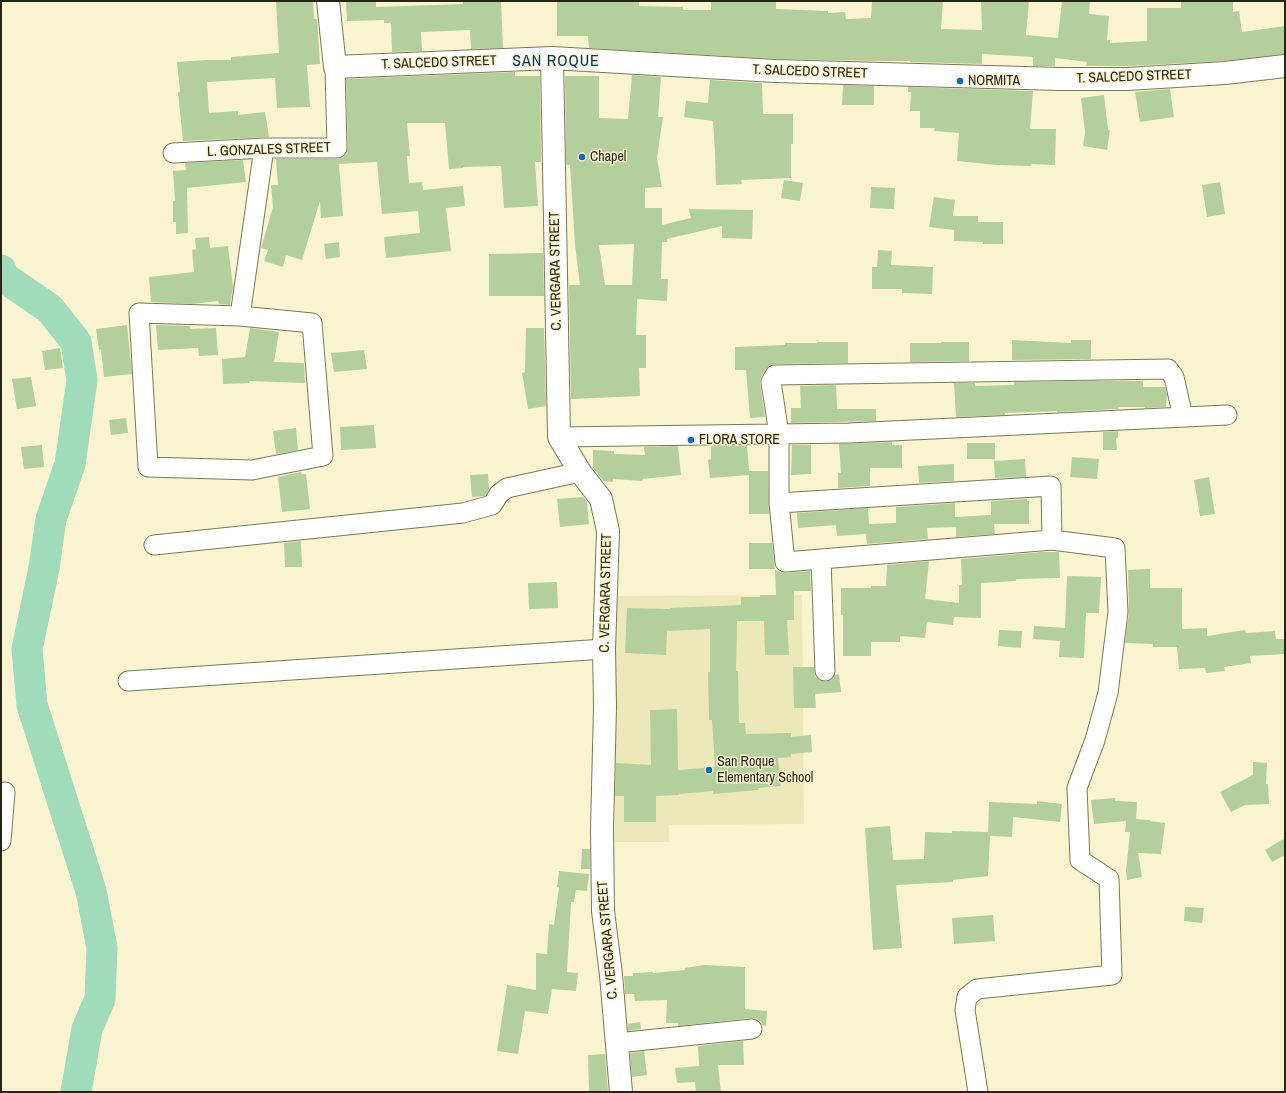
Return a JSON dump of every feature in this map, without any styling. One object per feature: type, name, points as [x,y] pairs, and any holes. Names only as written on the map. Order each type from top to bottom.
[{"type":"street","name":"L. GONZALES STREET","points":[[173,154],[264,148],[337,148],[335,67],[328,1]]},
{"type":"street","name":"T. SALCEDO STREET","points":[[335,67],[552,58],[775,71],[1060,79],[1134,78],[1225,73],[1285,66]]},
{"type":"street","name":"C. VERGARA STREET","points":[[552,58],[560,437],[580,472],[601,499],[608,531],[604,649],[605,707],[602,829],[603,911],[621,1092]]},
{"type":"street","points":[[240,316],[264,148]]},
{"type":"street","points":[[139,312],[240,316],[312,323],[323,456],[252,470],[148,467],[139,312]]},
{"type":"street","points":[[978,1092],[966,1010],[967,997],[977,989],[1112,975],[1109,879],[1080,860],[1077,788],[1095,740],[1108,693],[1118,612],[1115,548],[1052,540],[785,562],[780,503],[779,434],[771,382],[775,375],[1168,369],[1174,377],[1183,417]]},
{"type":"street","points":[[560,437],[849,434],[1227,415]]},
{"type":"street","points":[[154,544],[463,514],[492,505],[499,494],[508,488],[580,472]]},
{"type":"street","points":[[780,503],[1051,486],[1052,540]]},
{"type":"street","points":[[821,559],[825,671]]},
{"type":"street","points":[[128,682],[604,649]]},
{"type":"street","points":[[1,841],[6,792]]},
{"type":"street","points":[[617,1043],[752,1029]]},
{"type":"shaded area","name":"San Roque Elementary School","points":[[802,595],[804,824],[669,825],[669,842],[615,842],[613,596]]},
{"type":"building","points":[[276,1],[313,1],[314,19],[317,19],[320,64],[307,65],[310,107],[277,108],[275,78],[207,82],[209,113],[238,111],[238,115],[265,112],[269,137],[183,141],[178,92],[180,92],[177,62],[231,60],[231,57],[279,53]]},
{"type":"building","points":[[346,1],[376,1],[376,7],[463,4],[463,1],[501,1],[503,48],[471,49],[470,30],[421,32],[422,51],[392,52],[391,23],[384,23],[384,20],[347,21]]},
{"type":"building","points":[[557,1],[639,1],[639,6],[683,7],[683,10],[711,10],[711,1],[776,1],[776,9],[828,11],[828,13],[845,12],[846,19],[871,18],[872,1],[943,1],[941,29],[982,30],[981,1],[1029,1],[1026,35],[1058,38],[1062,1],[1090,1],[1089,14],[1109,16],[1107,40],[1110,40],[1110,43],[1147,41],[1147,8],[1181,8],[1181,1],[1233,1],[1233,12],[1239,11],[1242,32],[1285,26],[1285,54],[1224,61],[1127,66],[1086,66],[1087,62],[1055,58],[1055,66],[1033,66],[1033,57],[982,54],[982,64],[910,61],[776,59],[589,48],[588,36],[557,36]]},
{"type":"building","points":[[515,72],[515,76],[540,76],[541,162],[535,162],[538,206],[504,208],[501,166],[449,169],[445,123],[407,123],[410,156],[407,156],[409,183],[422,182],[423,190],[463,186],[465,206],[446,208],[451,251],[386,258],[384,237],[420,233],[418,211],[382,214],[377,162],[339,164],[343,216],[321,218],[320,201],[302,260],[286,255],[283,267],[264,261],[268,250],[261,248],[273,207],[271,185],[278,185],[276,159],[337,159],[342,158],[346,154],[348,148],[346,79]]},
{"type":"building","points":[[632,75],[661,77],[658,117],[663,117],[657,158],[662,187],[645,188],[645,208],[662,208],[662,225],[691,218],[689,209],[753,210],[752,239],[722,238],[722,226],[667,239],[667,242],[662,242],[661,279],[668,279],[667,301],[637,299],[636,335],[646,335],[646,368],[639,368],[640,396],[571,399],[569,285],[580,285],[575,245],[570,165],[567,165],[566,162],[565,76],[599,76],[599,118],[628,119]],"holes":[[[634,244],[632,285],[605,285],[599,245]]]},
{"type":"building","points":[[710,80],[762,83],[763,114],[793,114],[791,178],[741,180],[742,184],[716,185],[713,121],[684,117],[686,101],[708,103]]},
{"type":"building","points":[[843,85],[874,86],[874,105],[842,105]]},
{"type":"building","points":[[908,87],[1033,91],[1030,129],[1056,129],[1055,165],[997,165],[957,161],[959,133],[934,131],[935,128],[920,128],[920,111],[910,111],[911,92],[908,92]]},
{"type":"building","points":[[1170,89],[1174,117],[1140,122],[1135,92]]},
{"type":"building","points":[[1104,95],[1108,130],[1110,130],[1107,150],[1083,146],[1085,132],[1081,98]]},
{"type":"building","points":[[243,160],[246,182],[187,188],[188,233],[176,234],[176,222],[173,222],[173,201],[175,201],[173,171],[186,170],[185,163]]},
{"type":"building","points":[[784,180],[803,183],[800,201],[781,198]]},
{"type":"building","points":[[1220,182],[1225,214],[1207,217],[1202,185]]},
{"type":"building","points":[[871,187],[895,188],[894,209],[870,208]]},
{"type":"building","points":[[934,197],[955,200],[953,216],[978,216],[978,222],[1003,222],[1003,244],[983,244],[983,242],[954,241],[954,230],[929,227]]},
{"type":"building","points":[[209,237],[210,248],[228,246],[233,287],[230,305],[219,304],[218,301],[192,304],[151,302],[149,277],[194,272],[192,250],[196,249],[195,238]]},
{"type":"building","points":[[339,242],[340,257],[326,259],[324,244]]},
{"type":"building","points":[[878,250],[892,251],[891,265],[933,267],[932,294],[902,293],[902,289],[872,289],[872,267],[877,267]]},
{"type":"building","points":[[543,253],[544,296],[489,296],[489,254]]},
{"type":"building","points":[[127,325],[132,374],[104,377],[101,349],[99,350],[96,329]]},
{"type":"building","points":[[156,325],[190,326],[190,329],[216,328],[218,355],[199,356],[198,348],[158,350]]},
{"type":"building","points":[[250,328],[279,332],[274,362],[304,363],[305,383],[249,381],[250,383],[223,384],[222,359],[245,357]]},
{"type":"building","points":[[526,328],[544,328],[546,406],[528,409],[522,373],[525,372]]},
{"type":"building","points":[[1012,340],[1071,343],[1071,340],[1091,340],[1091,359],[1012,360]]},
{"type":"building","points":[[817,342],[848,342],[848,363],[770,365],[761,377],[760,383],[765,417],[750,418],[746,370],[735,370],[735,347]]},
{"type":"building","points":[[969,342],[969,361],[910,362],[910,343]]},
{"type":"building","points":[[60,348],[63,368],[45,370],[42,351]]},
{"type":"building","points":[[364,350],[367,369],[334,372],[331,353]]},
{"type":"building","points":[[31,377],[36,406],[17,409],[12,379]]},
{"type":"building","points":[[1143,381],[1143,387],[1165,387],[1167,394],[1166,407],[1118,407],[1118,409],[1005,413],[1005,415],[956,417],[954,383],[975,383],[975,386],[1014,385],[1014,382]]},
{"type":"building","points":[[836,385],[837,409],[876,409],[876,421],[791,423],[791,408],[801,408],[800,386]]},
{"type":"building","points":[[126,418],[128,433],[111,435],[109,420]]},
{"type":"building","points":[[374,425],[376,448],[341,450],[340,427]]},
{"type":"building","points":[[296,428],[298,450],[276,454],[273,431]]},
{"type":"building","points":[[1118,431],[1118,438],[1116,438],[1117,450],[1103,450],[1103,432]]},
{"type":"building","points":[[892,442],[892,445],[902,445],[902,468],[870,468],[870,486],[838,488],[838,473],[841,473],[839,444]]},
{"type":"building","points":[[967,443],[995,443],[995,459],[967,459]]},
{"type":"building","points":[[42,445],[44,467],[24,469],[21,447]]},
{"type":"building","points":[[747,445],[749,471],[768,471],[769,514],[749,514],[749,475],[710,478],[708,460],[711,459],[711,446]]},
{"type":"building","points":[[792,445],[811,445],[811,474],[791,475]]},
{"type":"building","points":[[678,446],[681,475],[643,479],[642,481],[613,479],[613,482],[603,481],[593,468],[593,450],[614,451],[614,454],[645,455],[644,447]]},
{"type":"building","points":[[1072,457],[1099,459],[1097,479],[1070,477]]},
{"type":"building","points":[[1025,459],[1026,477],[995,478],[994,461]]},
{"type":"building","points":[[954,464],[954,481],[919,483],[918,466]]},
{"type":"building","points":[[301,472],[302,474],[306,474],[310,509],[282,512],[278,477]]},
{"type":"building","points":[[488,474],[489,489],[485,496],[472,497],[470,475]]},
{"type":"building","points":[[1209,477],[1215,514],[1200,516],[1194,480]]},
{"type":"building","points":[[583,497],[587,502],[589,524],[560,527],[557,499]]},
{"type":"building","points":[[1027,499],[1027,501],[1029,501],[1029,524],[994,524],[995,534],[956,537],[956,527],[927,528],[928,539],[867,544],[866,534],[837,536],[836,525],[798,528],[797,513],[868,508],[869,524],[896,523],[896,507],[955,503],[955,517],[991,515],[991,501]]},
{"type":"building","points":[[301,541],[302,567],[285,567],[284,543]]},
{"type":"building","points":[[749,543],[772,543],[775,569],[749,569]]},
{"type":"building","points":[[1042,552],[1059,552],[1060,578],[1016,579],[1016,581],[981,583],[981,618],[954,617],[953,625],[927,622],[925,638],[900,636],[900,642],[871,642],[871,656],[843,656],[843,615],[841,615],[841,588],[871,588],[871,586],[886,586],[887,565],[929,561],[925,599],[959,603],[959,585],[962,585],[961,559]]},
{"type":"building","points":[[1150,569],[1150,588],[1182,588],[1182,629],[1207,628],[1207,636],[1245,630],[1246,633],[1275,631],[1276,639],[1285,639],[1285,654],[1250,656],[1251,663],[1224,667],[1225,671],[1206,673],[1205,668],[1179,669],[1177,647],[1153,647],[1153,644],[1125,643],[1129,612],[1128,570]]},
{"type":"building","points":[[775,570],[786,573],[810,571],[811,591],[794,591],[794,620],[787,620],[789,655],[765,655],[764,621],[737,621],[736,671],[738,671],[739,723],[745,723],[746,734],[791,733],[791,737],[811,735],[812,752],[791,754],[791,757],[778,758],[781,786],[758,788],[758,790],[713,794],[713,791],[656,796],[656,822],[624,822],[624,796],[615,796],[616,763],[651,765],[650,710],[677,709],[678,770],[715,767],[712,720],[709,720],[708,672],[710,672],[710,629],[667,631],[666,655],[625,653],[627,608],[670,609],[741,605],[741,597],[776,595]]},
{"type":"building","points":[[1067,576],[1101,577],[1099,613],[1086,613],[1084,658],[1059,657],[1060,641],[1033,639],[1034,626],[1065,628]]},
{"type":"building","points":[[557,582],[558,608],[529,609],[528,583]]},
{"type":"building","points":[[999,630],[1022,631],[1021,648],[998,646]]},
{"type":"building","points":[[793,667],[814,667],[815,676],[825,682],[831,680],[835,675],[839,674],[841,692],[815,694],[816,708],[794,708]]},
{"type":"building","points":[[1253,762],[1267,763],[1266,784],[1268,784],[1269,804],[1245,805],[1231,812],[1220,792],[1253,775]]},
{"type":"building","points":[[1115,798],[1115,801],[1137,802],[1136,819],[1165,823],[1161,854],[1138,853],[1142,877],[1127,880],[1126,871],[1130,832],[1125,832],[1126,821],[1094,824],[1091,800]]},
{"type":"building","points":[[1037,801],[1062,804],[1060,822],[1013,817],[1012,837],[990,836],[988,876],[953,880],[953,882],[896,885],[902,948],[873,950],[865,828],[890,826],[893,860],[924,859],[925,832],[988,832],[989,802],[1037,804]]},
{"type":"building","points":[[1285,838],[1285,855],[1272,862],[1265,850]]},
{"type":"building","points":[[582,849],[590,849],[590,869],[581,869]]},
{"type":"building","points":[[559,871],[589,874],[587,891],[576,890],[574,902],[571,902],[567,972],[578,973],[576,991],[552,989],[548,1014],[525,1011],[518,1054],[497,1051],[507,985],[536,990],[536,953],[547,954],[549,924],[554,925],[559,887],[557,887]]},
{"type":"building","points":[[1185,907],[1204,908],[1202,923],[1184,921]]},
{"type":"building","points":[[993,915],[995,941],[954,944],[952,918]]},
{"type":"building","points":[[704,965],[745,967],[745,1009],[767,1011],[766,1026],[762,1025],[757,1019],[751,1018],[678,1026],[678,1023],[666,1023],[667,1000],[635,1001],[634,994],[625,994],[624,976],[633,976],[633,973],[685,970],[685,968]]},
{"type":"building","points":[[640,1022],[641,1029],[628,1031],[628,1024]]},
{"type":"building","points":[[743,1041],[744,1065],[718,1065],[721,1092],[696,1092],[695,1082],[677,1083],[675,1068],[699,1066],[698,1046]]},
{"type":"building","points":[[644,1051],[647,1075],[632,1077],[630,1053]]},
{"type":"building","points":[[605,1054],[608,1092],[589,1092],[588,1055]]},
{"type":"waterway","points":[[1,270],[2,276],[50,309],[76,342],[82,380],[70,464],[51,519],[44,568],[27,649],[32,705],[91,891],[102,948],[100,999],[87,1029],[76,1092]]},
{"type":"place","name":"NORMITA","points":[[960,81]]},
{"type":"place","name":"Chapel","points":[[582,157]]},
{"type":"place","name":"FLORA STORE","points":[[691,440]]},
{"type":"place","name":"San Roque Elementary School","points":[[709,770]]},
{"type":"district","name":"SAN ROQUE","points":[[556,62]]}]
